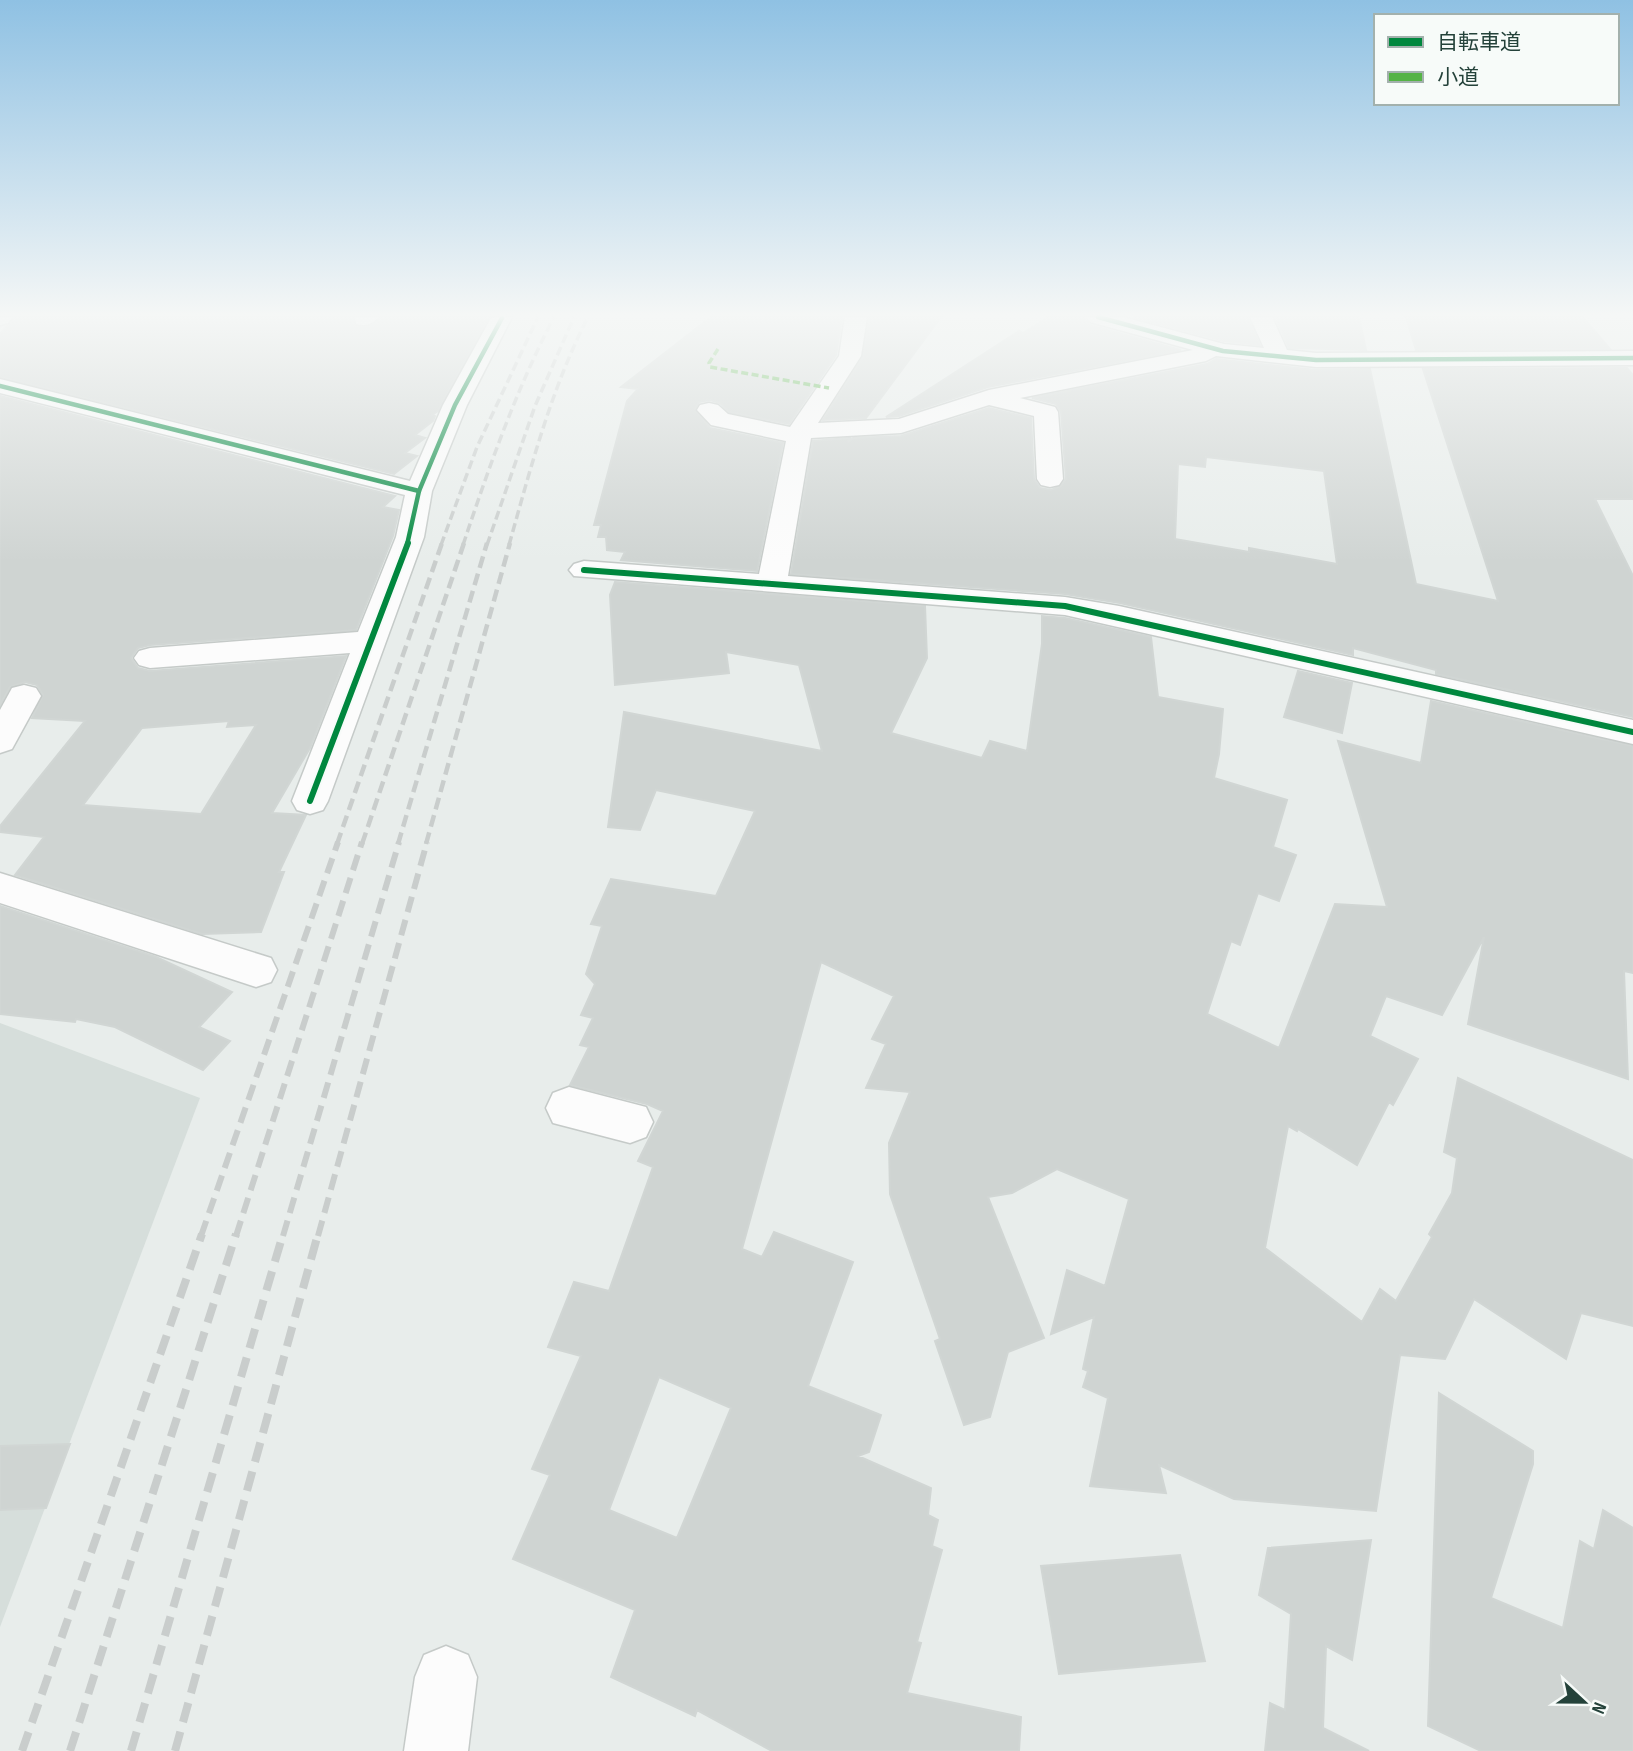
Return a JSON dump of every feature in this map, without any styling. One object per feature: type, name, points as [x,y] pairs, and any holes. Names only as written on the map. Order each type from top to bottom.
[{"type":"street","points":[[51,399],[419,491]]},
{"type":"street","points":[[310,801],[410,537],[419,491],[458,399]]},
{"type":"street","points":[[772,586],[800,434],[823,399]]},
{"type":"street","points":[[709,410],[720,420],[800,434],[901,426],[984,399]]},
{"type":"street","points":[[996,399],[1046,412],[1050,479]]},
{"type":"street","points":[[584,570],[772,586],[1005,600],[1078,608],[1633,732]]},
{"type":"street","points":[[150,658],[370,641]]},
{"type":"street","points":[[0,741],[24,696]]},
{"type":"street","points":[[0,888],[256,970]]},
{"type":"street","points":[[569,1108],[630,1122]]},
{"type":"street","points":[[436,1751],[446,1677]]},
{"type":"shaded area","points":[[0,1023],[200,1098],[0,1627]]},
{"type":"building","points":[[0,399],[11,399],[395,496],[383,507],[399,510],[393,536],[356,630],[150,645],[138,648],[131,658],[138,668],[150,671],[346,656],[310,748],[272,813],[306,815],[279,872],[284,872],[261,932],[202,934],[15,875],[44,837],[0,832],[0,826],[85,721],[32,718],[43,695],[37,685],[25,682],[10,687],[0,705]],"holes":[[[229,721],[227,727],[256,725],[201,814],[83,805],[142,728]]]},
{"type":"building","points":[[88,399],[445,399],[438,411],[432,415],[435,416],[433,421],[415,435],[425,438],[405,453],[417,456],[394,474]]},
{"type":"building","points":[[629,399],[806,399],[789,424],[729,412],[720,403],[710,400],[699,402],[695,409],[710,428],[783,443],[757,571],[621,560],[625,552],[607,550],[606,537],[598,537],[601,525],[594,525]]},
{"type":"building","points":[[837,399],[880,399],[866,418],[823,420]]},
{"type":"building","points":[[914,399],[952,399],[899,416],[886,417]]},
{"type":"building","points":[[1035,399],[1376,399],[1416,584],[1498,601],[1433,399],[1633,399],[1633,499],[1595,499],[1633,576],[1633,717],[1436,674],[1436,670],[1353,648],[1353,655],[1120,603],[1065,594],[791,574],[813,441],[850,438],[848,442],[853,438],[901,436],[989,408],[1031,418],[1034,479],[1040,488],[1051,490],[1061,486],[1066,479],[1061,412],[1056,404]],"holes":[[[1206,457],[1324,471],[1337,564],[1249,548],[1249,552],[1175,539],[1178,464],[1205,467]]]},
{"type":"building","points":[[615,582],[925,606],[927,658],[891,733],[982,758],[990,741],[1027,751],[1042,644],[1042,616],[1065,618],[1151,637],[1158,697],[1223,709],[1214,778],[1287,800],[1273,847],[1296,855],[1279,901],[1258,893],[1240,945],[1231,941],[1207,1014],[1279,1048],[1335,904],[1387,907],[1338,741],[1421,763],[1431,701],[1633,746],[1633,973],[1624,971],[1628,1079],[1468,1024],[1484,937],[1442,1015],[1386,996],[1370,1036],[1418,1059],[1393,1105],[1389,1102],[1357,1165],[1298,1129],[1297,1131],[1288,1126],[1265,1248],[1362,1322],[1380,1289],[1396,1301],[1432,1237],[1429,1234],[1452,1193],[1457,1158],[1444,1152],[1458,1078],[1633,1160],[1633,1326],[1581,1313],[1566,1359],[1474,1299],[1445,1359],[1400,1355],[1376,1511],[1234,1499],[1159,1465],[1166,1493],[1090,1486],[1108,1398],[1083,1387],[1088,1371],[1083,1369],[1094,1317],[1051,1334],[1067,1270],[1105,1286],[1129,1199],[1057,1169],[1012,1193],[988,1197],[1044,1338],[1008,1352],[990,1417],[964,1425],[935,1341],[940,1339],[890,1194],[889,1143],[910,1092],[866,1088],[886,1044],[872,1039],[894,996],[821,962],[742,1249],[762,1257],[774,1232],[853,1262],[808,1386],[881,1415],[869,1452],[858,1456],[931,1488],[928,1515],[938,1520],[932,1546],[942,1550],[917,1642],[921,1643],[907,1693],[1021,1717],[1019,1751],[772,1751],[697,1710],[695,1716],[611,1677],[635,1610],[513,1559],[550,1475],[532,1469],[581,1356],[548,1347],[574,1282],[609,1291],[653,1167],[638,1161],[663,1111],[647,1104],[570,1085],[589,1047],[580,1045],[593,1018],[581,1015],[595,984],[586,974],[602,926],[591,924],[611,879],[716,896],[755,811],[656,790],[640,830],[608,827],[624,712],[822,751],[799,665],[726,652],[729,673],[615,685],[610,595]],"holes":[[[659,1377],[731,1408],[677,1538],[609,1510]]]},
{"type":"building","points":[[1298,671],[1352,683],[1342,733],[1284,717]]},
{"type":"building","points":[[0,906],[156,957],[232,992],[199,1027],[230,1041],[203,1070],[115,1027],[76,1019],[75,1022],[0,1014]]},
{"type":"building","points":[[1439,1393],[1533,1451],[1533,1464],[1491,1598],[1563,1628],[1580,1541],[1594,1549],[1603,1510],[1633,1528],[1633,1751],[1481,1751],[1428,1726]]},
{"type":"building","points":[[70,1444],[46,1508],[0,1510],[0,1446]]},
{"type":"building","points":[[1371,1540],[1352,1660],[1326,1646],[1323,1728],[1369,1751],[1265,1751],[1270,1703],[1285,1710],[1291,1614],[1259,1595],[1268,1548]]},
{"type":"building","points":[[1180,1555],[1205,1661],[1059,1674],[1041,1566]]},
{"type":"railway","points":[[441,545],[477,447],[500,399]]},
{"type":"railway","points":[[463,545],[516,399]]},
{"type":"railway","points":[[487,545],[538,399]]},
{"type":"railway","points":[[509,545],[553,399]]},
{"type":"railway","points":[[337,844],[442,543]]},
{"type":"railway","points":[[362,844],[464,543]]},
{"type":"railway","points":[[398,844],[487,543]]},
{"type":"railway","points":[[426,844],[510,543]]},
{"type":"railway","points":[[201,1236],[338,842]]},
{"type":"railway","points":[[236,1236],[362,842]]},
{"type":"railway","points":[[283,1236],[399,842]]},
{"type":"railway","points":[[318,1236],[427,842]]},
{"type":"railway","points":[[22,1751],[202,1234]]},
{"type":"railway","points":[[70,1751],[236,1234]]},
{"type":"railway","points":[[131,1751],[283,1234]]},
{"type":"railway","points":[[175,1751],[318,1234]]},
{"type":"cycle path","points":[[51,399],[419,491]]},
{"type":"cycle path","points":[[310,801],[410,537],[419,491],[458,399]]},
{"type":"cycle path","points":[[584,570],[1065,606],[1633,732]]}]
